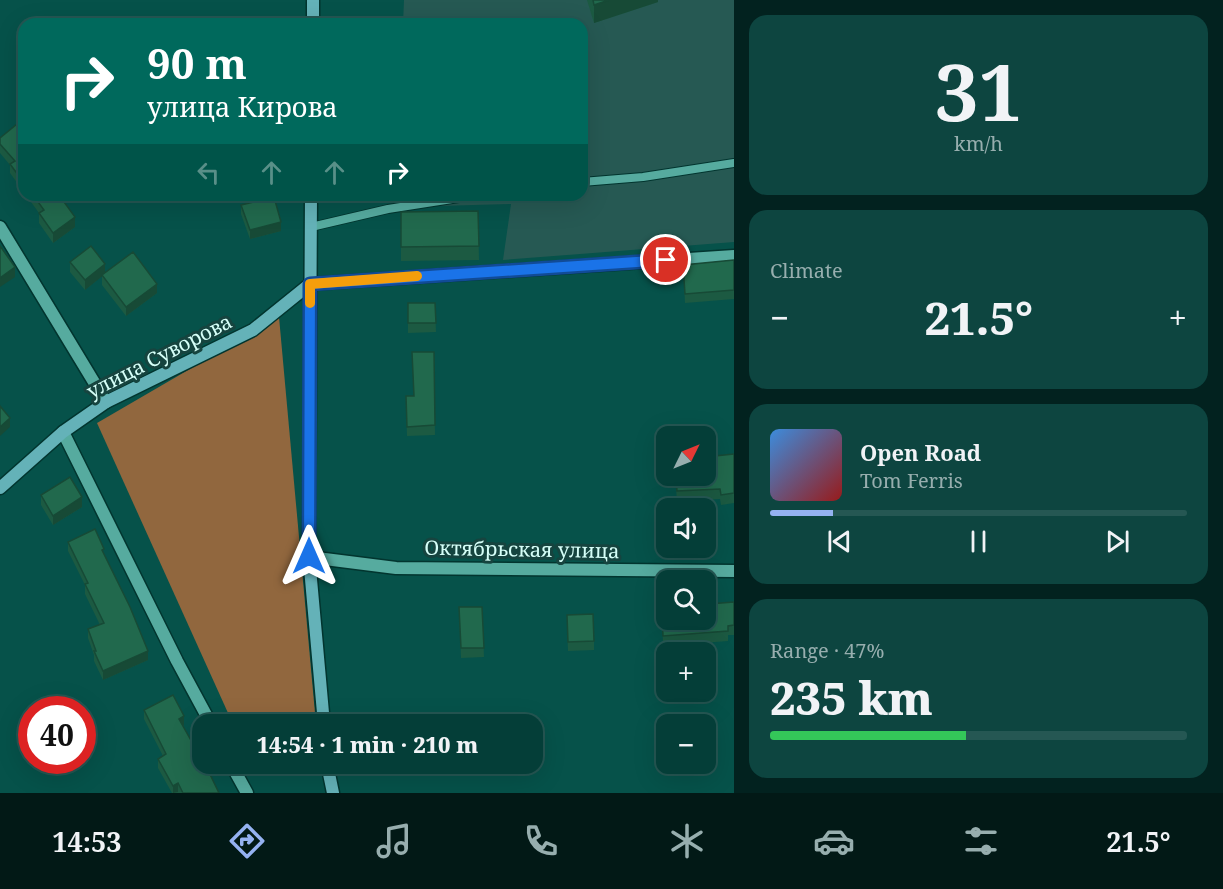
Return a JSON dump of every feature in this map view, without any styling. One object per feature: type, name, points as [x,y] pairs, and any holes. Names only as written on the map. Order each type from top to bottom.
[{"type":"street","points":[[313,0],[313,18]]},
{"type":"street","points":[[311,201],[309,556],[323,714]]},
{"type":"street","points":[[0,227],[106,402]]},
{"type":"street","points":[[310,284],[734,256]]},
{"type":"street","name":"улица Суворова","points":[[0,488],[63,432],[106,402],[253,330],[310,284]]},
{"type":"street","points":[[63,432],[206,714]]},
{"type":"street","name":"Октябрьская улица","points":[[309,556],[396,567],[734,571]]},
{"type":"street","points":[[237,774],[247,793]]},
{"type":"street","points":[[329,774],[333,793]]},
{"type":"lane","points":[[588,182],[643,177],[734,163]]},
{"type":"lane","points":[[311,227],[388,209],[439,201]]},
{"type":"shaded area","points":[[404,0],[734,0],[734,242],[503,260],[511,204],[401,207],[401,201],[588,201],[588,18],[403,18]]},
{"type":"shaded area","points":[[279,317],[315,714],[228,714],[97,423]]},
{"type":"building","points":[[593,0],[609,0],[594,5]]},
{"type":"building","points":[[18,123],[18,175],[10,164],[15,161],[0,144],[0,138]]},
{"type":"building","points":[[37,201],[63,201],[75,217],[53,233],[39,213],[44,210]]},
{"type":"building","points":[[258,201],[275,201],[281,222],[250,230],[241,205]]},
{"type":"building","points":[[478,211],[479,246],[401,247],[401,212]]},
{"type":"building","points":[[0,246],[15,267],[0,278]]},
{"type":"building","points":[[91,246],[105,264],[85,280],[70,262]]},
{"type":"building","points":[[133,252],[157,284],[126,307],[102,275]]},
{"type":"building","points":[[734,260],[734,290],[685,294],[683,265]]},
{"type":"building","points":[[408,303],[435,303],[436,323],[408,323]]},
{"type":"building","points":[[412,352],[434,352],[435,425],[407,427],[406,396],[414,396]]},
{"type":"building","points":[[0,406],[10,418],[0,427]]},
{"type":"building","points":[[734,454],[734,493],[721,495],[720,489],[677,491],[677,486],[716,486],[716,456]]},
{"type":"building","points":[[70,477],[82,497],[53,516],[41,495]]},
{"type":"building","points":[[95,529],[104,549],[102,550],[130,607],[148,651],[103,671],[88,629],[104,623],[68,542]]},
{"type":"building","points":[[734,602],[734,625],[728,626],[728,631],[663,636],[663,630],[716,630],[716,603]]},
{"type":"building","points":[[459,607],[482,607],[484,648],[461,648]]},
{"type":"building","points":[[593,614],[594,641],[568,642],[567,615]]},
{"type":"building","points":[[173,695],[184,716],[179,719],[192,742],[192,774],[210,774],[219,793],[183,793],[178,783],[173,786],[158,759],[166,754],[144,710]]},
{"type":"slow traffic","points":[[310,303],[310,284],[417,276]]},
{"type":"route","points":[[309,556],[310,284],[666,260]]}]
